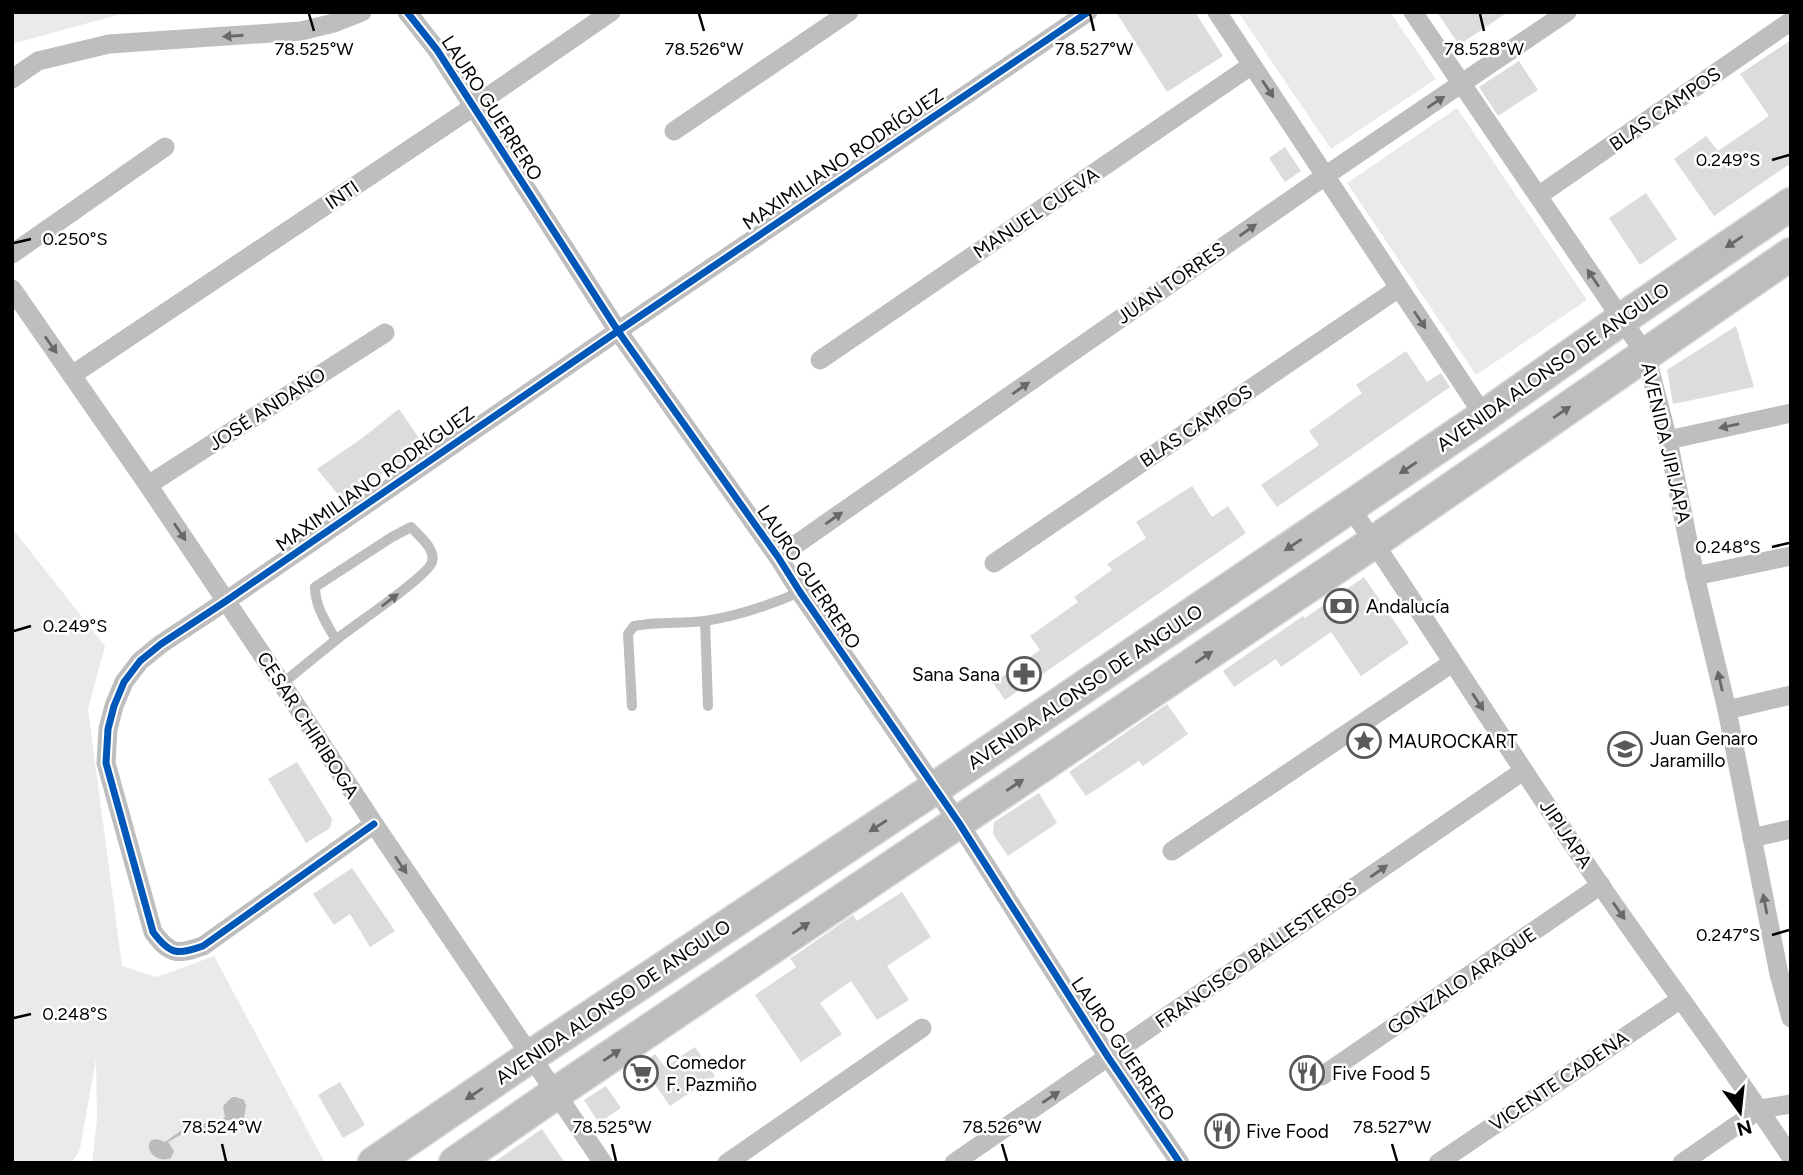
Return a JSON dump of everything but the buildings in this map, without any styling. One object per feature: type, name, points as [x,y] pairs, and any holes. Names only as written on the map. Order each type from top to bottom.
[{"type":"main road","name":"AVENIDA ALONSO DE ANGULO","points":[[374,1163],[935,788],[1484,416],[1791,204]]},
{"type":"main road","points":[[455,1163],[1374,542],[1791,254]]},
{"type":"street","points":[[301,31],[324,12]]},
{"type":"street","points":[[12,79],[38,61],[109,44],[301,31],[334,23],[362,12]]},
{"type":"street","name":"LAURO GUERRERO","points":[[407,12],[437,50],[618,331],[778,557],[935,788],[1108,1058],[1180,1163]]},
{"type":"street","name":"INTI","points":[[72,375],[611,12]]},
{"type":"street","points":[[674,131],[849,12]]},
{"type":"street","name":"MAXIMILIANO RODRÍGUEZ","points":[[374,824],[203,946],[188,951],[174,951],[162,944],[153,932],[106,763],[108,729],[124,682],[160,643],[226,601],[1088,12]]},
{"type":"street","points":[[1217,12],[1484,416]]},
{"type":"street","name":"AVENIDA JIPIJAPA","points":[[1413,12],[1646,355],[1668,440],[1752,838],[1785,973],[1791,1018]]},
{"type":"street","name":"JUAN TORRES","points":[[778,557],[1325,176],[1567,12]]},
{"type":"street","name":"BLAS CAMPOS","points":[[1538,196],[1791,21]]},
{"type":"street","name":"MANUEL CUEVA","points":[[820,360],[1252,65]]},
{"type":"street","points":[[12,254],[165,147]]},
{"type":"street","name":"BLAS CAMPOS","points":[[994,563],[1399,288]]},
{"type":"street","name":"CESAR CHIRIBOGA","points":[[12,289],[148,485],[603,1163]]},
{"type":"street","name":"JOSÉ ANDAÑO","points":[[148,485],[385,333]]},
{"type":"street","points":[[1668,440],[1791,413]]},
{"type":"street","name":"JIPIJAPA","points":[[1350,507],[1601,886],[1760,1109],[1791,1157]]},
{"type":"street","points":[[1695,576],[1791,556]]},
{"type":"street","points":[[1172,851],[1452,663]]},
{"type":"street","points":[[1727,710],[1791,695]]},
{"type":"street","name":"FRANCISCO BALLESTEROS","points":[[954,1163],[1524,771]]},
{"type":"street","points":[[1752,838],[1791,830]]},
{"type":"street","name":"GONZALO ARAQUE","points":[[1322,1076],[1601,886]]},
{"type":"street","name":"VICENTE CADENA","points":[[1437,1163],[1681,999]]},
{"type":"street","points":[[727,1163],[922,1028]]},
{"type":"street","points":[[1682,1163],[1760,1109],[1791,1104]]},
{"type":"lane","points":[[282,684],[430,567],[433,559],[431,550],[411,527],[315,587],[315,597],[321,614],[336,640]]},
{"type":"lane","points":[[632,706],[628,634],[634,626],[650,622],[705,621],[746,612],[800,592]]},
{"type":"lane","points":[[705,621],[708,706]]},
{"type":"shaded area","points":[[12,12],[295,12],[117,15],[12,44]]},
{"type":"shaded area","points":[[1238,12],[1390,12],[1436,79],[1331,149]]},
{"type":"shaded area","points":[[1457,108],[1587,300],[1476,375],[1347,183]]},
{"type":"shaded area","points":[[12,528],[105,646],[88,709],[122,966],[157,977],[214,956],[325,1163],[92,1163],[97,1120],[96,1059],[80,1149],[72,1163],[12,1163]]},
{"type":"shaded area","points":[[232,1097],[244,1100],[244,1118],[227,1120],[216,1127],[191,1131],[168,1142],[174,1151],[171,1158],[163,1159],[152,1153],[149,1144],[152,1140],[165,1142],[187,1128],[216,1122],[225,1117],[223,1106]]},
{"type":"cycle path","points":[[407,12],[437,50],[618,331],[778,557],[959,823],[1108,1057],[1180,1163]]},
{"type":"cycle path","points":[[374,824],[203,946],[180,952],[169,949],[153,932],[106,763],[108,729],[124,682],[140,661],[161,644],[1088,12]]},
{"type":"place","name":"Andalucía","points":[[1341,606]]},
{"type":"place","name":"Sana Sana","points":[[1024,674]]},
{"type":"place","name":"MAUROCKART","points":[[1364,741]]},
{"type":"place","name":"Juan Genaro Jaramillo","points":[[1625,749]]},
{"type":"place","name":"Comedor F. Pazmiño","points":[[641,1073]]},
{"type":"place","name":"Five Food 5","points":[[1307,1073]]},
{"type":"place","name":"Five Food","points":[[1222,1131]]}]
